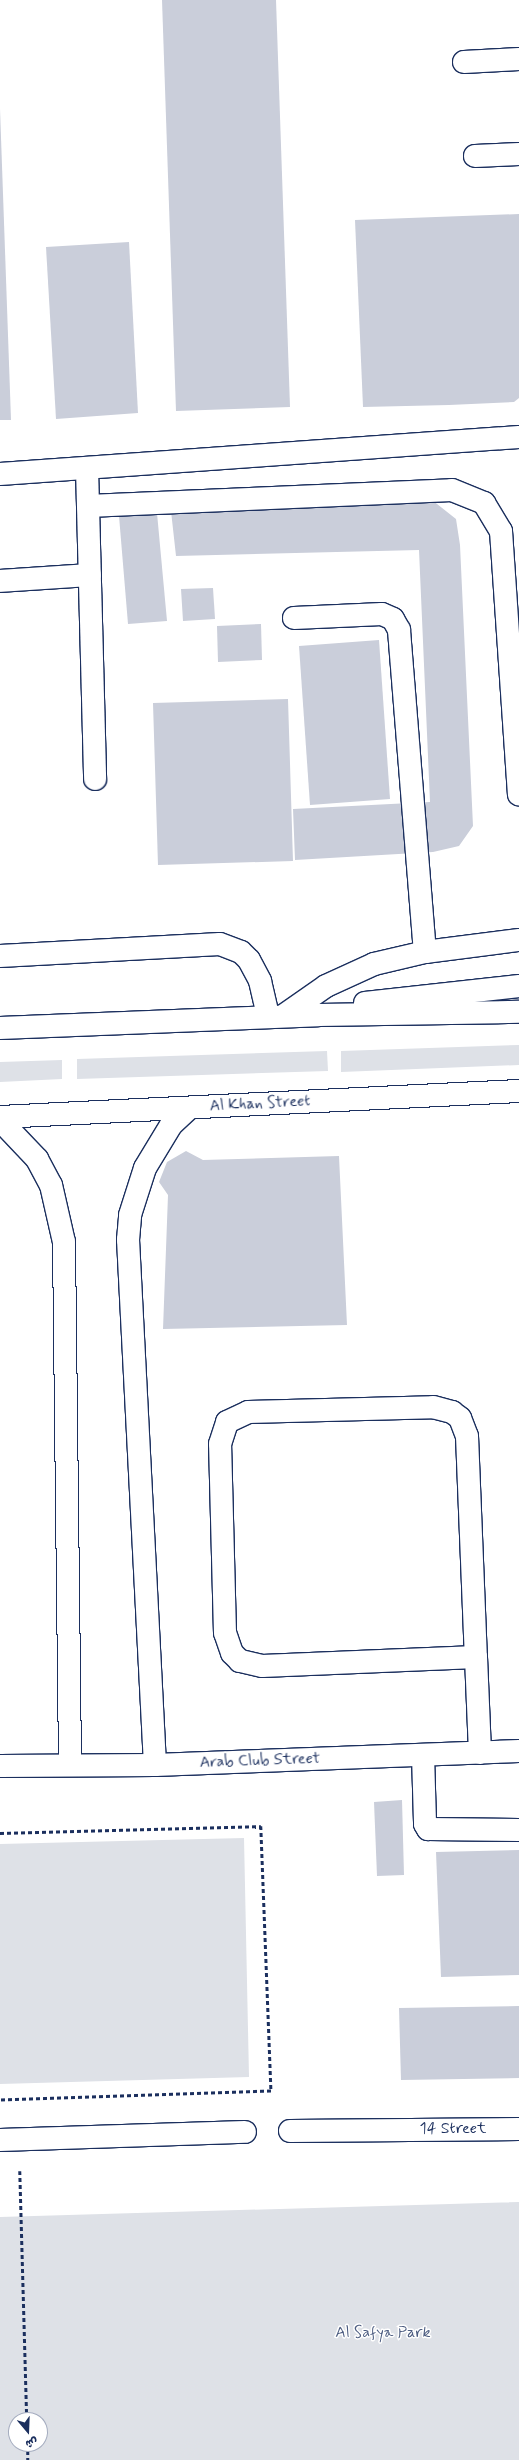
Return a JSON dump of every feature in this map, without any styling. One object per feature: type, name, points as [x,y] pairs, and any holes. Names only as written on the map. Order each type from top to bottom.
[{"type":"street","points":[[464,62],[519,59]]},
{"type":"street","points":[[475,156],[519,154]]},
{"type":"street","points":[[0,474],[519,437]]},
{"type":"street","points":[[87,468],[96,779]]},
{"type":"street","points":[[88,506],[452,490],[484,502],[501,531],[519,794]]},
{"type":"street","points":[[0,581],[90,575]]},
{"type":"street","points":[[294,618],[382,614],[393,619],[399,630],[425,952]]},
{"type":"street","points":[[276,1016],[349,974],[425,952],[519,940]]},
{"type":"street","points":[[0,956],[220,944],[231,947],[249,960],[276,1016]]},
{"type":"street","points":[[318,1015],[397,998],[519,986]]},
{"type":"street","points":[[0,1028],[276,1016],[519,1012]]},
{"type":"street","name":"Al Khan Street","points":[[0,1117],[519,1091]]},
{"type":"street","points":[[155,1765],[128,1240],[133,1203],[145,1168],[171,1125],[189,1108]]},
{"type":"street","points":[[0,1120],[37,1160],[51,1185],[64,1242],[70,1765]]},
{"type":"street","points":[[476,1657],[262,1666],[240,1661],[232,1654],[225,1633],[220,1444],[227,1422],[248,1412],[433,1407],[452,1412],[460,1418],[467,1436],[480,1753]]},
{"type":"street","name":"Arab Club Street","points":[[0,1766],[155,1765],[519,1751]]},
{"type":"street","points":[[423,1755],[425,1824],[428,1829],[519,1830]]},
{"type":"street","name":"14 Street","points":[[290,2131],[519,2129]]},
{"type":"street","points":[[10,2140],[245,2132]]},
{"type":"path","points":[[0,1833],[261,1826],[271,2091],[0,2100]]},
{"type":"path","points":[[10,2140],[27,2412]]},
{"type":"green space","points":[[519,1045],[519,1065],[341,1072],[341,1051]]},
{"type":"green space","points":[[327,1051],[328,1071],[77,1079],[77,1059]]},
{"type":"green space","points":[[62,1060],[62,1079],[0,1082],[0,1062]]},
{"type":"green space","points":[[244,1838],[249,2077],[0,2084],[0,1844]]},
{"type":"green space","name":"Al Safya Park","points":[[519,2202],[519,2460],[0,2460],[0,2217]]},
{"type":"building","points":[[162,0],[276,0],[290,407],[176,411]]},
{"type":"building","points":[[0,109],[11,420],[0,420]]},
{"type":"building","points":[[519,214],[519,398],[514,402],[363,407],[355,220]]},
{"type":"building","points":[[129,242],[138,413],[56,419],[46,247]]},
{"type":"building","points":[[432,500],[456,519],[460,545],[473,826],[459,846],[433,852],[295,860],[293,809],[430,802],[419,550],[176,556],[171,511]]},
{"type":"building","points":[[157,513],[167,621],[128,624],[119,516]]},
{"type":"building","points":[[213,588],[215,619],[183,621],[181,589]]},
{"type":"building","points":[[261,624],[262,660],[218,662],[217,626]]},
{"type":"building","points":[[379,640],[390,799],[310,805],[299,646]]},
{"type":"building","points":[[288,699],[293,861],[158,865],[153,703]]},
{"type":"building","points":[[186,1151],[203,1160],[339,1156],[347,1325],[163,1329],[168,1195],[159,1182],[167,1162]]},
{"type":"building","points":[[402,1800],[404,1875],[377,1876],[374,1802]]},
{"type":"building","points":[[519,1850],[519,1975],[441,1977],[436,1852]]},
{"type":"building","points":[[519,2006],[519,2078],[401,2080],[399,2008]]}]
